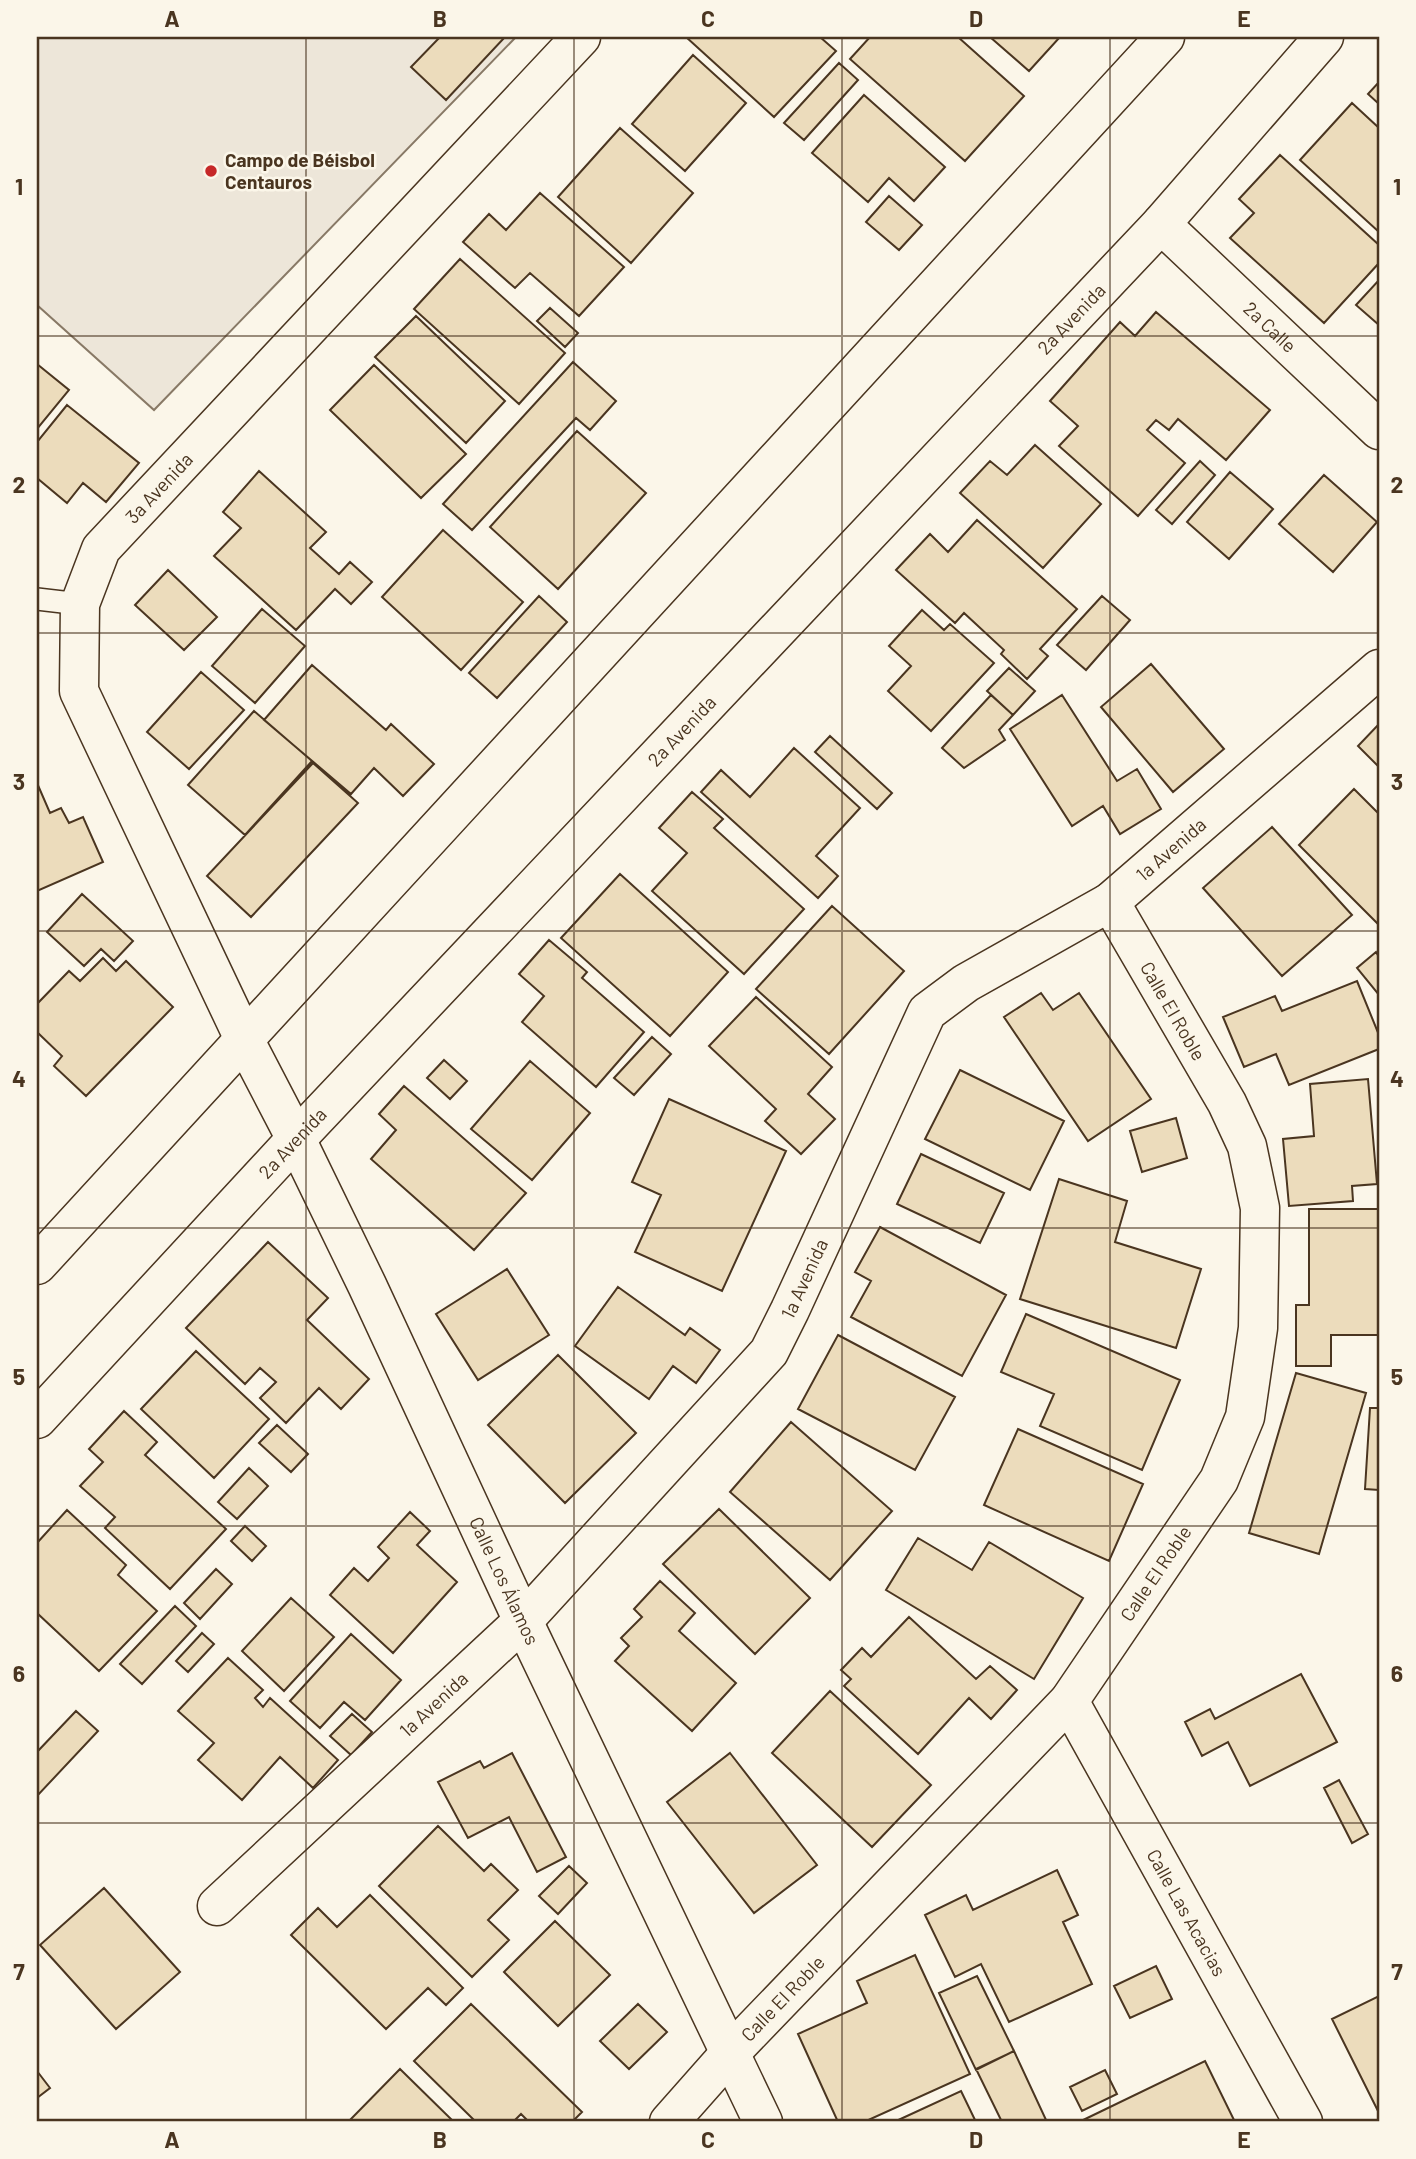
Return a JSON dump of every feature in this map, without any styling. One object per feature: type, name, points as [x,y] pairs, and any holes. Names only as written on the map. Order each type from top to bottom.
[{"type":"street","name":"3a Avenida","points":[[245,1041],[79,691],[80,604],[101,549],[581,37]]},
{"type":"street","points":[[37,1265],[1165,37]]},
{"type":"street","name":"2a Avenida","points":[[37,1419],[296,1139],[1161,224],[1324,37]]},
{"type":"street","name":"2a Calle","points":[[1161,224],[1379,430]]},
{"type":"street","name":"1a Avenida","points":[[217,1906],[523,1620],[769,1352],[927,1012],[966,983],[1110,902],[1379,669]]},
{"type":"street","name":"Calle El Roble","points":[[669,2122],[730,2053],[1069,1701],[1219,1480],[1245,1417],[1258,1328],[1260,1208],[1247,1146],[1227,1102],[1110,902]]},
{"type":"street","name":"Calle Los Álamos","points":[[245,1041],[367,1285],[523,1620],[763,2122]]},
{"type":"street","name":"Calle Las Acacias","points":[[1069,1701],[1303,2122]]},
{"type":"lane","points":[[37,598],[80,604]]},
{"type":"shaded area","name":"Campo de Béisbol Centauros","points":[[37,37],[516,37],[154,410],[37,305]]},
{"type":"building","points":[[440,37],[505,37],[446,100],[411,67]]},
{"type":"building","points":[[686,37],[820,37],[836,51],[774,117]]},
{"type":"building","points":[[870,37],[958,37],[1024,96],[965,161],[850,59]]},
{"type":"building","points":[[990,37],[1060,37],[1029,71]]},
{"type":"building","points":[[693,55],[746,103],[685,171],[632,124]]},
{"type":"building","points":[[839,63],[858,80],[804,140],[784,123]]},
{"type":"building","points":[[1379,82],[1379,104],[1368,94]]},
{"type":"building","points":[[864,95],[945,167],[914,201],[889,178],[868,202],[812,153]]},
{"type":"building","points":[[1352,103],[1379,128],[1379,232],[1300,160]]},
{"type":"building","points":[[620,128],[693,193],[631,263],[558,197]]},
{"type":"building","points":[[1280,155],[1379,245],[1379,263],[1324,323],[1230,238],[1254,213],[1239,199]]},
{"type":"building","points":[[540,193],[624,267],[579,316],[530,273],[515,288],[463,242],[489,214],[506,230]]},
{"type":"building","points":[[889,196],[922,225],[899,250],[866,222]]},
{"type":"building","points":[[460,259],[565,353],[519,404],[414,309]]},
{"type":"building","points":[[1379,280],[1379,325],[1356,305]]},
{"type":"building","points":[[550,308],[578,333],[565,347],[537,321]]},
{"type":"building","points":[[1156,312],[1270,410],[1226,460],[1178,419],[1169,430],[1156,420],[1147,430],[1185,463],[1138,516],[1059,446],[1078,426],[1050,401],[1120,322],[1135,336]]},
{"type":"building","points":[[416,316],[505,401],[466,443],[375,357]]},
{"type":"building","points":[[573,362],[616,401],[590,430],[576,418],[472,530],[443,504]]},
{"type":"building","points":[[37,364],[69,390],[37,429]]},
{"type":"building","points":[[374,365],[466,454],[421,498],[330,410]]},
{"type":"building","points":[[67,405],[139,463],[106,502],[83,483],[67,503],[37,478],[37,442]]},
{"type":"building","points":[[577,431],[646,493],[558,589],[490,527]]},
{"type":"building","points":[[1035,445],[1101,504],[1043,568],[960,493],[990,461],[1007,475]]},
{"type":"building","points":[[1200,461],[1215,475],[1172,524],[1156,510]]},
{"type":"building","points":[[259,471],[326,532],[310,548],[339,574],[350,562],[372,582],[351,604],[335,589],[296,630],[214,556],[241,528],[223,512]]},
{"type":"building","points":[[1230,472],[1273,509],[1229,559],[1187,522]]},
{"type":"building","points":[[1324,475],[1377,522],[1333,572],[1279,524]]},
{"type":"building","points":[[977,520],[1077,609],[1040,649],[1048,656],[1027,679],[1001,654],[1004,650],[964,613],[955,623],[896,570],[930,534],[948,552]]},
{"type":"building","points":[[443,530],[523,602],[461,670],[382,597]]},
{"type":"building","points":[[168,570],[217,617],[184,650],[135,605]]},
{"type":"building","points":[[539,596],[567,622],[497,698],[469,673]]},
{"type":"building","points":[[1102,596],[1130,620],[1086,670],[1057,645]]},
{"type":"building","points":[[262,609],[305,646],[255,703],[212,666]]},
{"type":"building","points":[[922,610],[944,630],[950,624],[994,663],[931,731],[888,691],[911,666],[889,646]]},
{"type":"building","points":[[1151,664],[1224,749],[1173,792],[1101,707]]},
{"type":"building","points":[[312,665],[386,730],[391,724],[434,764],[403,796],[374,768],[351,794],[264,720]]},
{"type":"building","points":[[1009,668],[1035,691],[1013,715],[987,691]]},
{"type":"building","points":[[201,672],[244,710],[189,769],[147,732]]},
{"type":"building","points":[[991,695],[1013,715],[999,730],[1005,740],[964,768],[942,748]]},
{"type":"building","points":[[1062,695],[1117,781],[1137,769],[1161,809],[1120,834],[1103,806],[1072,826],[1010,729]]},
{"type":"building","points":[[254,711],[312,761],[245,835],[188,785]]},
{"type":"building","points":[[1379,724],[1379,767],[1358,746]]},
{"type":"building","points":[[830,736],[892,793],[877,809],[815,752]]},
{"type":"building","points":[[794,748],[860,808],[816,856],[838,876],[818,898],[701,792],[721,770],[750,797]]},
{"type":"building","points":[[313,763],[358,803],[251,917],[207,876]]},
{"type":"building","points":[[37,783],[50,813],[61,808],[69,823],[83,817],[103,862],[37,891]]},
{"type":"building","points":[[1354,789],[1379,814],[1379,925],[1299,845]]},
{"type":"building","points":[[692,792],[723,819],[714,828],[804,909],[744,974],[652,891],[687,853],[659,828]]},
{"type":"building","points":[[1272,827],[1352,915],[1282,976],[1203,888]]},
{"type":"building","points":[[620,874],[728,972],[670,1036],[561,938]]},
{"type":"building","points":[[82,894],[133,941],[114,961],[101,949],[84,966],[47,932]]},
{"type":"building","points":[[832,906],[904,971],[829,1054],[756,989]]},
{"type":"building","points":[[549,940],[587,972],[582,978],[644,1032],[596,1087],[522,1022],[544,996],[519,974]]},
{"type":"building","points":[[1376,952],[1379,957],[1379,995],[1357,968]]},
{"type":"building","points":[[103,958],[116,971],[126,961],[173,1007],[86,1096],[54,1066],[62,1056],[37,1032],[37,1004],[69,971],[80,981]]},
{"type":"building","points":[[1357,981],[1379,1035],[1379,1049],[1289,1085],[1276,1054],[1244,1067],[1223,1017],[1275,996],[1282,1011]]},
{"type":"building","points":[[1041,993],[1053,1010],[1079,993],[1151,1099],[1088,1141],[1004,1017]]},
{"type":"building","points":[[756,997],[832,1067],[808,1094],[835,1119],[801,1154],[765,1121],[776,1109],[709,1046]]},
{"type":"building","points":[[652,1037],[671,1054],[634,1095],[614,1078]]},
{"type":"building","points":[[444,1060],[467,1081],[450,1099],[427,1078]]},
{"type":"building","points":[[530,1061],[590,1113],[532,1180],[471,1129]]},
{"type":"building","points":[[960,1070],[1064,1121],[1030,1190],[925,1139]]},
{"type":"building","points":[[1368,1079],[1377,1184],[1352,1186],[1353,1201],[1289,1206],[1283,1139],[1314,1136],[1310,1084]]},
{"type":"building","points":[[404,1086],[526,1193],[474,1250],[371,1159],[396,1130],[379,1114]]},
{"type":"building","points":[[669,1099],[786,1151],[722,1291],[635,1252],[661,1195],[632,1182]]},
{"type":"building","points":[[1176,1118],[1187,1158],[1142,1172],[1130,1131]]},
{"type":"building","points":[[921,1154],[1004,1193],[980,1243],[897,1204]]},
{"type":"building","points":[[1059,1179],[1127,1201],[1115,1242],[1201,1269],[1176,1348],[1020,1299]]},
{"type":"building","points":[[1309,1209],[1379,1209],[1379,1335],[1331,1335],[1331,1366],[1296,1366],[1296,1305],[1309,1305]]},
{"type":"building","points":[[880,1227],[1006,1295],[962,1376],[851,1317],[871,1281],[855,1272]]},
{"type":"building","points":[[268,1242],[328,1298],[307,1320],[369,1379],[341,1409],[319,1388],[286,1423],[260,1398],[276,1382],[260,1368],[245,1384],[186,1328]]},
{"type":"building","points":[[507,1269],[549,1335],[478,1380],[436,1314]]},
{"type":"building","points":[[618,1287],[685,1335],[690,1328],[720,1350],[696,1383],[673,1366],[649,1399],[575,1346]]},
{"type":"building","points":[[1026,1314],[1180,1380],[1142,1470],[1040,1426],[1054,1394],[1001,1372]]},
{"type":"building","points":[[838,1335],[955,1397],[915,1470],[798,1409]]},
{"type":"building","points":[[196,1351],[269,1419],[214,1478],[141,1409]]},
{"type":"building","points":[[558,1355],[636,1433],[565,1503],[488,1425]]},
{"type":"building","points":[[1296,1373],[1366,1393],[1319,1554],[1249,1533]]},
{"type":"building","points":[[1370,1408],[1379,1408],[1379,1490],[1365,1489]]},
{"type":"building","points":[[124,1411],[157,1442],[145,1455],[226,1529],[170,1589],[105,1528],[115,1517],[80,1486],[103,1462],[89,1449]]},
{"type":"building","points":[[791,1422],[892,1511],[830,1580],[730,1492]]},
{"type":"building","points":[[277,1425],[308,1454],[291,1472],[259,1443]]},
{"type":"building","points":[[1018,1429],[1143,1484],[1109,1561],[984,1505]]},
{"type":"building","points":[[249,1468],[268,1486],[237,1519],[218,1502]]},
{"type":"building","points":[[719,1509],[810,1598],[755,1654],[663,1564]]},
{"type":"building","points":[[67,1510],[126,1565],[118,1575],[157,1611],[99,1671],[37,1613],[37,1543]]},
{"type":"building","points":[[410,1512],[430,1531],[417,1545],[457,1582],[393,1653],[330,1595],[354,1568],[368,1581],[389,1558],[378,1547]]},
{"type":"building","points":[[245,1526],[266,1546],[252,1561],[231,1541]]},
{"type":"building","points":[[918,1538],[972,1570],[989,1542],[1083,1598],[1034,1679],[886,1590]]},
{"type":"building","points":[[216,1569],[232,1584],[200,1619],[184,1603]]},
{"type":"building","points":[[660,1581],[695,1613],[679,1631],[736,1683],[692,1731],[615,1661],[629,1646],[621,1638],[642,1617],[634,1609]]},
{"type":"building","points":[[291,1598],[334,1637],[284,1691],[242,1651]]},
{"type":"building","points":[[175,1606],[196,1626],[142,1684],[120,1664]]},
{"type":"building","points":[[909,1617],[976,1679],[990,1666],[1017,1690],[991,1719],[969,1698],[918,1754],[844,1686],[851,1679],[841,1670],[862,1648],[871,1657]]},
{"type":"building","points":[[202,1633],[214,1644],[188,1672],[176,1661]]},
{"type":"building","points":[[351,1634],[401,1680],[365,1720],[344,1702],[320,1728],[290,1701]]},
{"type":"building","points":[[228,1658],[263,1690],[255,1698],[263,1707],[270,1698],[338,1760],[313,1788],[280,1757],[242,1800],[198,1760],[214,1743],[178,1711]]},
{"type":"building","points":[[1301,1674],[1337,1742],[1250,1786],[1228,1742],[1202,1756],[1185,1722],[1210,1709],[1215,1719]]},
{"type":"building","points":[[830,1691],[931,1785],[872,1847],[772,1753]]},
{"type":"building","points":[[76,1711],[98,1731],[37,1796],[37,1752]]},
{"type":"building","points":[[352,1714],[372,1732],[351,1755],[330,1736]]},
{"type":"building","points":[[512,1753],[566,1857],[537,1872],[509,1817],[468,1838],[438,1782],[480,1761],[484,1768]]},
{"type":"building","points":[[730,1753],[817,1865],[754,1913],[667,1802]]},
{"type":"building","points":[[1339,1780],[1368,1834],[1352,1843],[1324,1788]]},
{"type":"building","points":[[438,1826],[484,1871],[491,1864],[518,1890],[488,1920],[509,1940],[472,1977],[379,1886]]},
{"type":"building","points":[[569,1866],[587,1883],[558,1914],[539,1896]]},
{"type":"building","points":[[1057,1870],[1078,1915],[1063,1922],[1092,1984],[1009,2022],[981,1964],[955,1977],[925,1915],[966,1895],[973,1910]]},
{"type":"building","points":[[104,1888],[180,1972],[116,2029],[40,1945]]},
{"type":"building","points":[[370,1895],[463,1988],[446,2005],[428,1988],[386,2029],[291,1935],[318,1908],[337,1927]]},
{"type":"building","points":[[555,1921],[610,1975],[558,2026],[504,1972]]},
{"type":"building","points":[[915,1955],[970,2074],[864,2122],[838,2122],[798,2034],[867,2003],[857,1981]]},
{"type":"building","points":[[1156,1966],[1172,1999],[1130,2018],[1114,1986]]},
{"type":"building","points":[[977,1976],[1014,2051],[976,2070],[939,1993]]},
{"type":"building","points":[[1379,1996],[1379,2113],[1332,2019]]},
{"type":"building","points":[[471,2004],[582,2112],[572,2122],[529,2122],[521,2114],[513,2122],[476,2122],[414,2061]]},
{"type":"building","points":[[638,2004],[667,2032],[629,2069],[600,2041]]},
{"type":"building","points":[[1014,2051],[1047,2122],[1002,2122],[976,2069]]},
{"type":"building","points":[[1205,2061],[1235,2122],[1079,2122]]},
{"type":"building","points":[[400,2069],[454,2122],[348,2122]]},
{"type":"building","points":[[1105,2070],[1117,2094],[1082,2111],[1070,2087]]},
{"type":"building","points":[[37,2071],[50,2088],[37,2098]]},
{"type":"building","points":[[961,2091],[976,2122],[894,2122]]},
{"type":"place","name":"Campo de Béisbol Centauros","points":[[211,171]]}]
